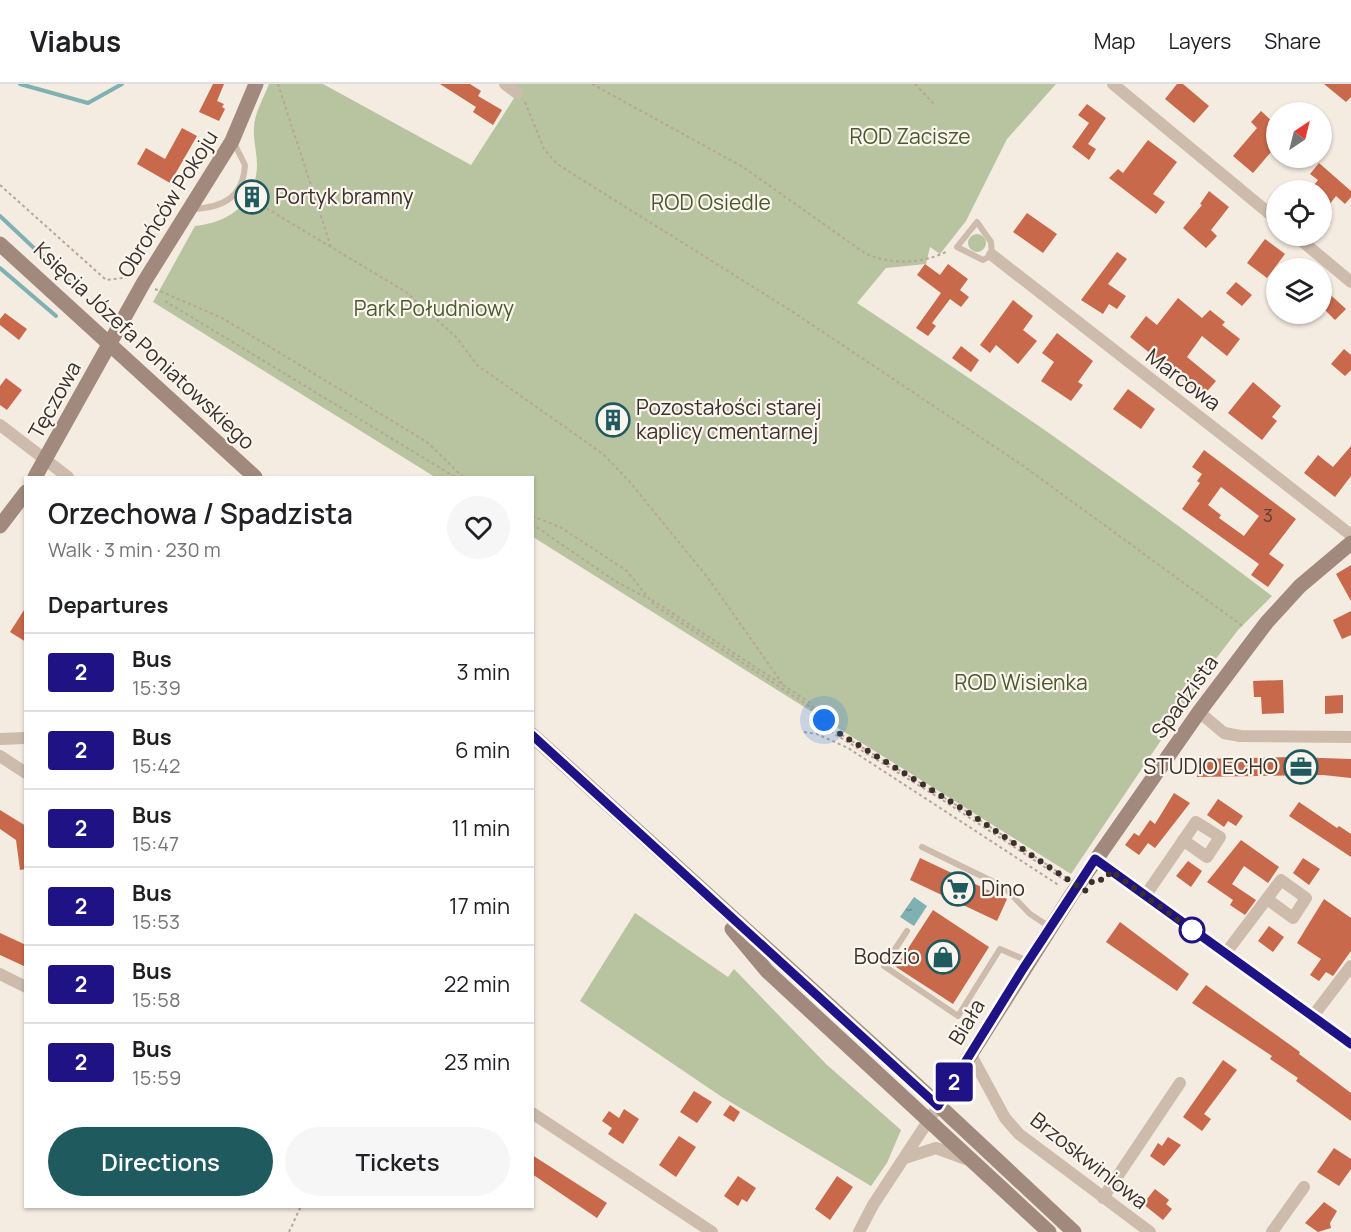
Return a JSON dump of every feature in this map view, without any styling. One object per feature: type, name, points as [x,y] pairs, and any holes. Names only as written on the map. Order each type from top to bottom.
[{"type":"main road","name":"Obrońców Pokoju","points":[[109,343],[144,282],[192,209],[232,141],[255,84]]},
{"type":"main road","name":"Księcia Józefa Poniatowskiego","points":[[2,242],[254,476]]},
{"type":"main road","name":"Tęczowa","points":[[36,476],[109,343]]},
{"type":"main road","points":[[0,526],[24,495]]},
{"type":"main road","name":"Spadzista","points":[[1073,888],[1256,636],[1300,586],[1351,543]]},
{"type":"main road","points":[[534,737],[1074,1232]]},
{"type":"main road","name":"Biała","points":[[938,1106],[1073,888]]},
{"type":"main road","points":[[700,889],[767,972],[1049,1232]]},
{"type":"street","points":[[505,84],[517,93]]},
{"type":"street","points":[[1113,84],[1266,211]]},
{"type":"street","points":[[1308,246],[1351,282]]},
{"type":"street","name":"Marcowa","points":[[992,255],[1351,535]]},
{"type":"street","points":[[0,425],[67,476]]},
{"type":"street","points":[[1199,712],[1224,733],[1239,736],[1351,737]]},
{"type":"street","points":[[0,740],[24,738]]},
{"type":"street","points":[[0,756],[24,772]]},
{"type":"street","points":[[1145,896],[1183,840]]},
{"type":"street","points":[[1095,859],[1351,1044]]},
{"type":"street","points":[[1225,954],[1267,899]]},
{"type":"street","points":[[1313,1016],[1351,966]]},
{"type":"street","points":[[0,974],[24,986]]},
{"type":"street","name":"Brzoskwiniowa","points":[[971,1055],[999,1108],[1019,1134],[1150,1232]]},
{"type":"street","points":[[1103,1198],[1180,1083]]},
{"type":"street","name":"Biała","points":[[858,1232],[938,1106]]},
{"type":"street","points":[[534,1114],[712,1232]]},
{"type":"street","points":[[905,1158],[936,1148],[973,1162]]},
{"type":"street","points":[[1272,1232],[1304,1187]]},
{"type":"lane","points":[[192,209],[220,206],[228,202],[240,187],[245,165],[232,141]]},
{"type":"lane","points":[[977,222],[991,243],[992,255],[983,260],[957,247],[977,222]]},
{"type":"lane","points":[[922,847],[1004,887],[1030,914],[1050,927]]},
{"type":"lane","points":[[907,931],[884,966],[957,1016],[1000,949],[1028,961]]},
{"type":"path","points":[[278,84],[331,247]]},
{"type":"path","points":[[592,84],[743,167],[866,255],[890,262],[906,262],[935,257],[957,247]]},
{"type":"path","points":[[915,84],[936,106]]},
{"type":"path","points":[[517,93],[528,106],[544,149],[557,164],[790,310],[1022,465],[1256,636]]},
{"type":"path","points":[[0,185],[105,280],[133,276]]},
{"type":"path","points":[[246,196],[406,292],[457,338],[477,365],[603,454],[629,481],[708,578],[784,686]]},
{"type":"path","points":[[154,289],[222,318],[427,442],[462,476]]},
{"type":"path","points":[[165,301],[453,476]]},
{"type":"path","points":[[534,517],[560,527],[627,571],[648,598],[696,633],[809,706],[828,730],[962,812],[1073,888]]},
{"type":"path","points":[[534,525],[615,581],[648,598],[815,706],[829,727],[966,811],[1073,888]]},
{"type":"path","points":[[804,732],[817,734],[848,748],[1073,888]]},
{"type":"path","points":[[289,1232],[300,1208]]},
{"type":"green space","points":[[269,84],[323,84],[471,165],[520,89],[513,84],[1056,84],[1007,139],[966,221],[940,254],[930,247],[926,264],[886,268],[857,303],[1067,446],[1272,596],[1238,630],[1215,660],[1071,874],[534,538],[534,476],[433,476],[153,302],[195,226],[208,224],[230,215],[239,208],[252,190],[257,165],[254,123]]},
{"type":"green space","points":[[973,234],[981,234],[986,239],[984,250],[973,252],[968,247],[968,239]]},
{"type":"green space","points":[[635,913],[728,977],[734,969],[826,1064],[901,1130],[887,1163],[871,1186],[722,1097],[580,1001]]},
{"type":"water","points":[[914,897],[927,906],[914,926],[900,917]]},
{"type":"building","points":[[213,84],[224,84],[217,101],[224,104],[222,107],[225,109],[219,121],[199,112]]},
{"type":"building","points":[[440,84],[470,84],[481,91],[478,96],[502,110],[493,125],[473,112],[476,107]]},
{"type":"building","points":[[1177,84],[1183,84],[1209,106],[1194,123],[1165,99]]},
{"type":"building","points":[[1324,84],[1351,84],[1351,97],[1346,102]]},
{"type":"building","points":[[1087,104],[1106,118],[1088,144],[1096,149],[1089,160],[1072,147],[1089,123],[1078,115]]},
{"type":"building","points":[[1261,111],[1266,116],[1266,158],[1253,173],[1233,156],[1257,128],[1251,122]]},
{"type":"building","points":[[182,128],[197,136],[170,183],[137,164],[146,148],[165,159]]},
{"type":"building","points":[[1148,140],[1177,162],[1153,194],[1165,202],[1156,214],[1109,178],[1118,169],[1123,173]]},
{"type":"building","points":[[1315,168],[1325,168],[1351,191],[1351,197],[1345,204],[1336,196],[1332,201],[1332,180],[1318,180],[1310,174]]},
{"type":"building","points":[[1209,191],[1229,207],[1211,230],[1217,236],[1206,248],[1183,228],[1202,205],[1200,204]]},
{"type":"building","points":[[1027,213],[1057,234],[1043,253],[1013,232]]},
{"type":"building","points":[[1265,239],[1266,246],[1274,246],[1285,254],[1282,258],[1266,258],[1266,277],[1247,263]]},
{"type":"building","points":[[1117,252],[1127,259],[1108,284],[1126,296],[1117,309],[1109,304],[1103,314],[1081,300]]},
{"type":"building","points":[[925,264],[940,275],[948,264],[968,279],[960,290],[969,297],[961,307],[950,299],[932,323],[936,326],[928,336],[916,328],[941,293],[917,275]]},
{"type":"building","points":[[1236,282],[1252,295],[1242,306],[1226,293]]},
{"type":"building","points":[[1332,296],[1346,309],[1335,320],[1332,317]]},
{"type":"building","points":[[1178,298],[1202,318],[1210,310],[1225,322],[1222,325],[1240,339],[1227,356],[1202,336],[1187,357],[1216,381],[1203,396],[1130,337],[1146,316],[1157,325]]},
{"type":"building","points":[[1013,300],[1033,316],[1023,330],[1037,341],[1018,364],[996,345],[990,353],[980,345]]},
{"type":"building","points":[[5,313],[27,329],[19,340],[0,325],[0,319]]},
{"type":"building","points":[[1057,333],[1093,361],[1078,382],[1083,385],[1071,401],[1041,381],[1054,362],[1042,353]]},
{"type":"building","points":[[961,346],[979,360],[971,372],[952,358]]},
{"type":"building","points":[[1344,349],[1351,355],[1351,370],[1345,376],[1331,364]]},
{"type":"building","points":[[6,378],[22,390],[7,410],[0,405],[0,386]]},
{"type":"building","points":[[1253,382],[1281,406],[1272,417],[1277,421],[1262,440],[1228,413]]},
{"type":"building","points":[[1128,389],[1155,409],[1141,429],[1113,409]]},
{"type":"building","name":"Pozostałości starej kaplicy cmentarnej","points":[[613,407],[621,411],[625,419],[621,427],[613,431],[605,427],[601,419],[605,411]]},
{"type":"building","points":[[1351,446],[1351,476],[1335,497],[1304,473],[1318,455],[1333,467]]},
{"type":"building","points":[[1204,450],[1296,519],[1269,554],[1284,565],[1268,587],[1251,575],[1259,564],[1182,509],[1200,483],[1197,481],[1202,474],[1192,467]],"holes":[[[1221,487],[1259,516],[1244,536],[1219,518],[1221,515],[1208,505]]]},
{"type":"building","points":[[1351,565],[1351,601],[1336,574]]},
{"type":"building","points":[[24,610],[24,641],[10,632]]},
{"type":"building","points":[[1351,611],[1351,635],[1342,639],[1333,620]]},
{"type":"building","points":[[1283,680],[1284,713],[1262,714],[1261,697],[1254,697],[1253,681]]},
{"type":"building","points":[[1343,695],[1343,713],[1325,714],[1325,696]]},
{"type":"building","points":[[1293,757],[1351,759],[1351,778],[1323,775],[1197,777],[1198,759]]},
{"type":"building","points":[[1174,793],[1190,803],[1155,848],[1148,843],[1139,855],[1125,845],[1134,833],[1139,836],[1150,820],[1155,824]]},
{"type":"building","points":[[1218,799],[1243,816],[1236,826],[1228,821],[1224,827],[1207,815]]},
{"type":"building","points":[[1299,802],[1337,828],[1339,826],[1351,834],[1351,857],[1289,816]]},
{"type":"building","points":[[0,810],[24,825],[24,869],[20,870],[16,840],[0,829]]},
{"type":"building","points":[[1241,840],[1279,867],[1268,883],[1244,866],[1232,884],[1256,900],[1245,915],[1230,905],[1233,900],[1207,882]]},
{"type":"building","name":"Dino","points":[[920,858],[1007,899],[997,921],[910,880]]},
{"type":"building","points":[[1303,858],[1320,869],[1309,885],[1293,873]]},
{"type":"building","points":[[1188,861],[1202,871],[1191,887],[1176,876]]},
{"type":"building","points":[[1324,899],[1351,918],[1351,951],[1333,976],[1326,972],[1319,981],[1310,975],[1321,959],[1297,943]]},
{"type":"building","name":"Bodzio","points":[[933,910],[989,947],[953,1004],[896,967]]},
{"type":"building","points":[[1120,922],[1189,974],[1177,991],[1106,942]]},
{"type":"building","points":[[1269,926],[1284,937],[1273,952],[1258,941]]},
{"type":"building","points":[[0,933],[24,944],[24,966],[0,955]]},
{"type":"building","points":[[1206,985],[1300,1052],[1299,1054],[1351,1093],[1351,1121],[1296,1081],[1298,1078],[1270,1059],[1272,1056],[1192,1003]]},
{"type":"building","points":[[1223,1060],[1237,1070],[1204,1114],[1211,1119],[1202,1131],[1183,1117]]},
{"type":"building","points":[[694,1091],[712,1102],[697,1123],[680,1112]]},
{"type":"building","points":[[730,1105],[740,1112],[734,1122],[723,1115]]},
{"type":"building","points":[[624,1109],[639,1119],[623,1144],[608,1134],[612,1128],[602,1121],[609,1111],[619,1118]]},
{"type":"building","points":[[679,1136],[696,1147],[676,1177],[659,1165]]},
{"type":"building","points":[[1168,1137],[1181,1145],[1164,1166],[1150,1156],[1158,1143],[1162,1146]]},
{"type":"building","points":[[1334,1148],[1351,1159],[1351,1169],[1339,1186],[1317,1172]]},
{"type":"building","points":[[534,1156],[607,1203],[597,1218],[534,1175]]},
{"type":"building","points":[[738,1176],[756,1188],[747,1202],[742,1199],[738,1206],[724,1196]]},
{"type":"building","points":[[837,1176],[853,1187],[830,1220],[815,1209]]},
{"type":"building","points":[[1155,1189],[1169,1200],[1166,1204],[1172,1209],[1163,1220],[1143,1204]]},
{"type":"building","points":[[1324,1202],[1337,1211],[1330,1223],[1331,1228],[1318,1232],[1305,1223]]},
{"type":"waterway","points":[[20,84],[88,103],[122,84]]},
{"type":"waterway","points":[[0,216],[71,283]]},
{"type":"waterway","points":[[0,268],[56,316]]},
{"type":"bus line","name":"2","points":[[534,737],[938,1106],[1095,859],[1351,1044]]},
{"type":"place","name":"Portyk bramny","points":[[252,197]]},
{"type":"place","name":"Pozostałości starej kaplicy cmentarnej","points":[[613,420]]},
{"type":"place","name":"STUDIO ECHO","points":[[1301,767]]},
{"type":"place","name":"Dino","points":[[958,889]]},
{"type":"place","name":"Bodzio","points":[[943,957]]},
{"type":"route","points":[[824,720],[829,727],[843,733],[966,811],[1085,891],[1094,879],[1105,880],[1111,871],[1192,930]]},
{"type":"park label","name":"ROD Zacisze","points":[[910,137]]},
{"type":"park label","name":"ROD Osiedle","points":[[711,203]]},
{"type":"park label","name":"Park Południowy","points":[[434,309]]},
{"type":"park label","name":"ROD Wisienka","points":[[1021,683]]}]
